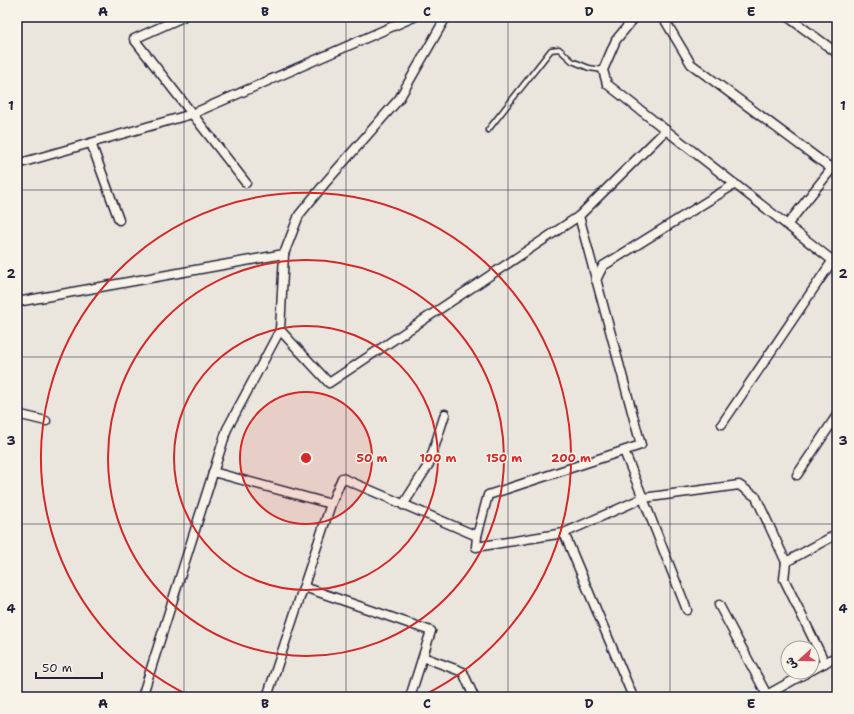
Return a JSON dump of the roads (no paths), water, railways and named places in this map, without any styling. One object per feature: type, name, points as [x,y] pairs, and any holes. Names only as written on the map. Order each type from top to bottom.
[{"type":"street","points":[[183,17],[134,39],[246,184]]},
{"type":"street","points":[[17,164],[192,114],[414,17]]},
{"type":"street","points":[[142,697],[227,428],[280,330],[284,254],[299,215],[399,99],[446,17]]},
{"type":"street","points":[[635,17],[616,40],[603,70],[607,84],[835,262],[722,424]]},
{"type":"street","points":[[663,17],[691,64],[835,165],[787,225]]},
{"type":"street","points":[[788,17],[837,54]]},
{"type":"street","points":[[280,330],[329,383],[579,216],[666,130]]},
{"type":"street","points":[[91,143],[119,220]]},
{"type":"street","points":[[596,280],[603,266],[735,184]]},
{"type":"street","points":[[579,216],[641,445],[488,495],[477,536],[476,547],[564,533],[643,498],[738,485],[756,497],[786,562],[784,579],[824,663]]},
{"type":"street","points":[[17,302],[284,254]]},
{"type":"street","points":[[17,414],[46,421]]},
{"type":"street","points":[[403,505],[429,464],[445,414]]},
{"type":"street","points":[[797,475],[837,415]]},
{"type":"street","points":[[624,451],[687,610]]},
{"type":"street","points":[[213,472],[331,504]]},
{"type":"street","points":[[267,697],[331,504],[342,478],[477,536]]},
{"type":"street","points":[[564,533],[632,697]]},
{"type":"street","points":[[786,562],[837,534]]},
{"type":"street","points":[[304,587],[431,631],[410,697]]},
{"type":"street","points":[[719,605],[765,696],[794,680]]},
{"type":"street","points":[[820,665],[837,656]]},
{"type":"street","points":[[423,657],[462,672],[474,697]]},
{"type":"lane","points":[[488,130],[551,50],[559,49],[572,61],[589,68],[603,70]]}]
